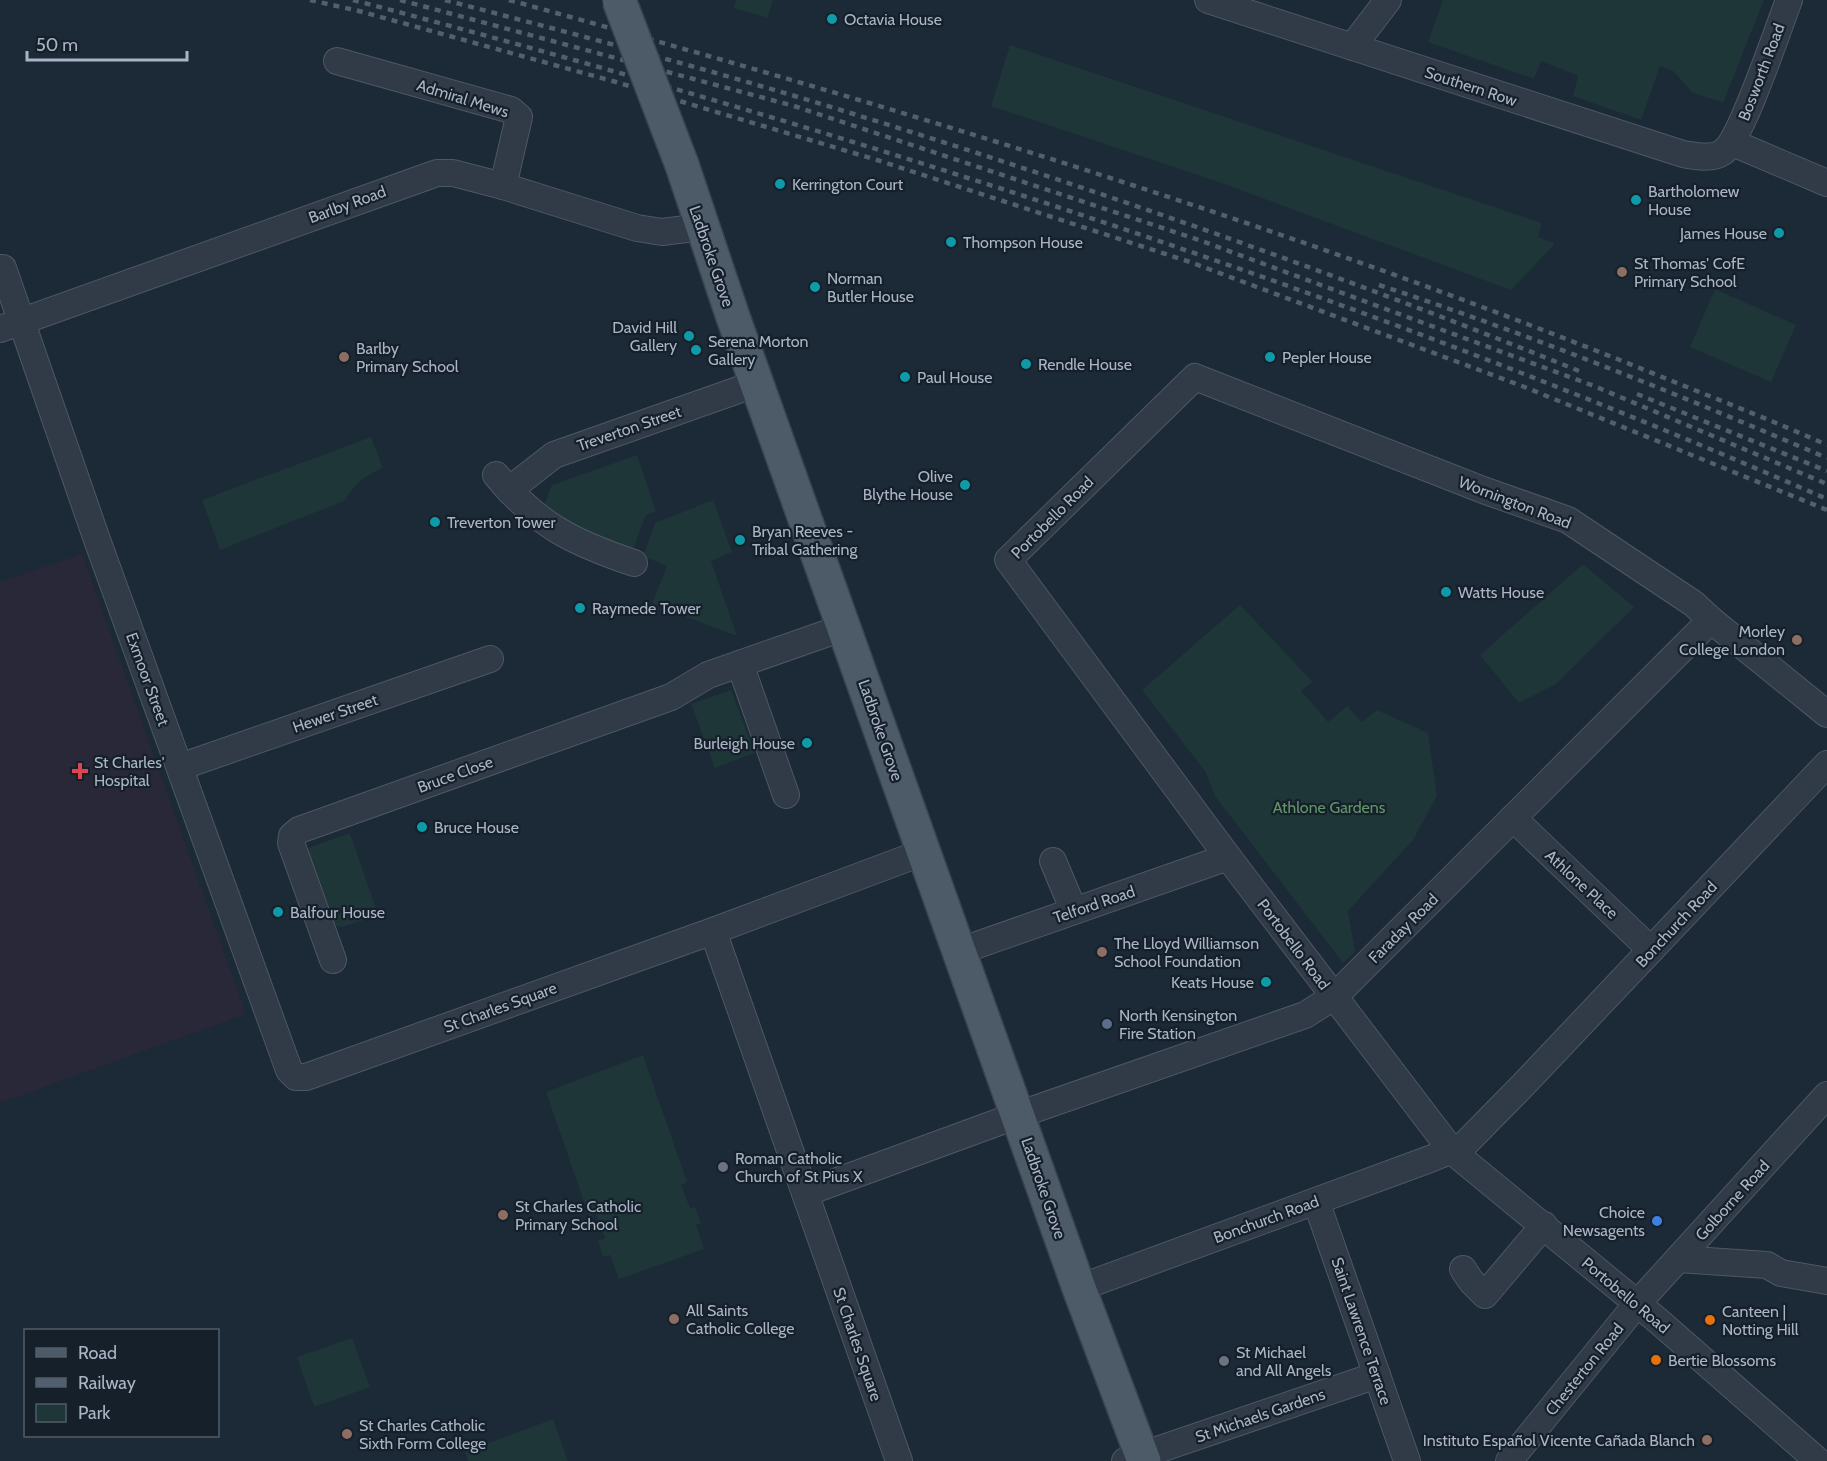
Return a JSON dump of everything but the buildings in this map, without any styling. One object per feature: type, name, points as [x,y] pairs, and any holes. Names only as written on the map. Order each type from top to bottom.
[{"type":"main road","name":"Ladbroke Grove","points":[[619,0],[682,165],[702,227],[1079,1288],[1137,1459]]},
{"type":"street","name":"Southern Row","points":[[1208,0],[1683,154],[1704,158],[1722,153],[1733,143]]},
{"type":"street","points":[[1352,47],[1388,0]]},
{"type":"street","name":"Bosworth Road","points":[[1733,143],[1789,0]]},
{"type":"street","name":"Admiral Mews","points":[[337,61],[511,110],[519,117],[503,186]]},
{"type":"street","points":[[1733,143],[1827,183]]},
{"type":"street","name":"Barlby Road","points":[[10,325],[436,173],[453,173],[503,186],[637,228],[662,232],[702,227]]},
{"type":"street","name":"Exmoor Street","points":[[0,268],[3,268],[10,325],[180,768],[290,1070]]},
{"type":"street","name":"Wornington Road","points":[[1195,377],[1483,490],[1568,520],[1694,604],[1827,714]]},
{"type":"street","name":"Portobello Road","points":[[1195,377],[1008,560],[1228,856],[1452,1151],[1544,1225],[1636,1305],[1656,1319],[1818,1461]]},
{"type":"street","name":"Treverton Street","points":[[634,563],[592,549],[541,521],[502,483],[554,455],[758,383]]},
{"type":"street","name":"Faraday Road","points":[[1018,1115],[1305,1015],[1335,996],[1711,620]]},
{"type":"street","name":"Bruce Close","points":[[333,960],[291,843],[292,836],[299,830],[671,697],[708,675],[845,627]]},
{"type":"street","name":"Hewer Street","points":[[180,768],[490,659]]},
{"type":"street","points":[[740,663],[786,795]]},
{"type":"street","name":"Bonchurch Road","points":[[1079,1288],[1464,1145],[1827,764]]},
{"type":"street","name":"Athlone Place","points":[[1513,818],[1651,950]]},
{"type":"street","name":"St Charles Square","points":[[290,1070],[296,1077],[306,1077],[713,931],[924,852]]},
{"type":"street","name":"Telford Road","points":[[960,951],[1228,856]]},
{"type":"street","points":[[1053,861],[1074,911]]},
{"type":"street","name":"St Charles Square","points":[[713,931],[899,1461]]},
{"type":"street","name":"Golborne Road","points":[[1636,1305],[1827,1095]]},
{"type":"street","points":[[805,1193],[1018,1115]]},
{"type":"street","name":"Saint Lawrence Terrace","points":[[1316,1201],[1407,1461]]},
{"type":"street","points":[[1463,1269],[1485,1295],[1544,1225]]},
{"type":"street","points":[[1672,1266],[1767,1265],[1781,1273],[1827,1281]]},
{"type":"street","name":"Chesterton Road","points":[[1509,1461],[1636,1305]]},
{"type":"street","name":"St Michaels Gardens","points":[[1137,1459],[1377,1375]]},
{"type":"shaded area","name":"St Charles' Hospital","points":[[82,554],[246,1014],[0,1103],[0,582]]},
{"type":"green space","points":[[736,0],[773,0],[767,18],[734,8]]},
{"type":"green space","points":[[1443,0],[1764,0],[1723,103],[1692,92],[1673,71],[1660,66],[1641,120],[1573,96],[1578,76],[1541,61],[1534,79],[1428,42]]},
{"type":"green space","points":[[1010,45],[1542,223],[1538,237],[1554,243],[1553,246],[1511,290],[1213,180],[991,106]]},
{"type":"green space","points":[[1715,289],[1796,325],[1771,382],[1690,347]]},
{"type":"green space","points":[[371,437],[383,468],[360,481],[344,501],[220,550],[202,500]]},
{"type":"green space","points":[[637,455],[656,511],[645,516],[631,556],[543,508],[552,485]]},
{"type":"green space","points":[[713,500],[732,552],[711,561],[737,636],[652,604],[667,566],[643,556],[655,523]]},
{"type":"green space","points":[[1583,564],[1634,607],[1556,684],[1519,703],[1480,655]]},
{"type":"green space","name":"Athlone Gardens","points":[[1240,605],[1313,682],[1301,691],[1328,722],[1347,706],[1362,722],[1377,710],[1428,733],[1437,796],[1413,840],[1348,911],[1355,952],[1343,963],[1215,796],[1205,771],[1142,690]]},
{"type":"green space","points":[[731,690],[755,753],[715,768],[691,704]]},
{"type":"green space","points":[[350,833],[378,915],[342,927],[330,924],[306,851],[311,847]]},
{"type":"green space","points":[[643,1055],[687,1182],[681,1185],[690,1208],[695,1207],[701,1223],[696,1225],[704,1249],[619,1279],[610,1255],[603,1257],[598,1241],[605,1238],[596,1214],[589,1216],[546,1092]]},
{"type":"green space","points":[[352,1338],[370,1387],[314,1407],[297,1357]]},
{"type":"green space","points":[[553,1419],[568,1461],[468,1461],[465,1452]]},
{"type":"railway","points":[[310,0],[359,11],[616,82],[877,160],[1190,262],[1522,386],[1827,510]]},
{"type":"railway","points":[[353,0],[728,104],[1100,221],[1466,352],[1648,423],[1827,499]]},
{"type":"railway","points":[[400,0],[794,106],[1199,240],[1594,386],[1827,484]]},
{"type":"railway","points":[[445,0],[745,81],[1090,190],[1388,296],[1584,373]]},
{"type":"railway","points":[[509,0],[950,127],[1241,221],[1529,325],[1750,412],[1827,445]]},
{"type":"railway","points":[[1379,285],[1492,324],[1605,367],[1827,458]]},
{"type":"railway","points":[[1637,394],[1827,471]]},
{"type":"place","name":"Octavia House","points":[[832,19]]},
{"type":"place","name":"Kerrington Court","points":[[780,184]]},
{"type":"place","name":"Bartholomew House","points":[[1636,200]]},
{"type":"place","name":"James House","points":[[1779,233]]},
{"type":"place","name":"Thompson House","points":[[951,242]]},
{"type":"place","name":"St Thomas' CofE Primary School","points":[[1622,272]]},
{"type":"place","name":"Norman Butler House","points":[[815,287]]},
{"type":"place","name":"David Hill Gallery","points":[[689,336]]},
{"type":"place","name":"Serena Morton Gallery","points":[[696,350]]},
{"type":"place","name":"Barlby Primary School","points":[[344,357]]},
{"type":"place","name":"Pepler House","points":[[1270,357]]},
{"type":"place","name":"Rendle House","points":[[1026,364]]},
{"type":"place","name":"Paul House","points":[[905,377]]},
{"type":"place","name":"Olive Blythe House","points":[[965,485]]},
{"type":"place","name":"Treverton Tower","points":[[435,522]]},
{"type":"place","name":"Bryan Reeves - Tribal Gathering","points":[[740,540]]},
{"type":"place","name":"Watts House","points":[[1446,592]]},
{"type":"place","name":"Raymede Tower","points":[[580,608]]},
{"type":"place","name":"Morley College London","points":[[1797,640]]},
{"type":"place","name":"Burleigh House","points":[[807,743]]},
{"type":"place","name":"St Charles' Hospital","points":[[80,771]]},
{"type":"place","name":"Bruce House","points":[[422,827]]},
{"type":"place","name":"Balfour House","points":[[278,912]]},
{"type":"place","name":"The Lloyd Williamson School Foundation","points":[[1102,952]]},
{"type":"place","name":"Keats House","points":[[1266,982]]},
{"type":"place","name":"North Kensington Fire Station","points":[[1107,1024]]},
{"type":"place","name":"Roman Catholic Church of St Pius X","points":[[723,1167]]},
{"type":"place","name":"St Charles Catholic Primary School","points":[[503,1215]]},
{"type":"place","name":"Choice Newsagents","points":[[1657,1221]]},
{"type":"place","name":"All Saints Catholic College","points":[[674,1319]]},
{"type":"place","name":"Canteen | Notting Hill","points":[[1710,1320]]},
{"type":"place","name":"Bertie Blossoms","points":[[1656,1360]]},
{"type":"place","name":"St Michael and All Angels","points":[[1224,1361]]},
{"type":"place","name":"St Charles Catholic Sixth Form College","points":[[347,1434]]},
{"type":"place","name":"Instituto Español Vicente Cañada Blanch","points":[[1707,1440]]}]
